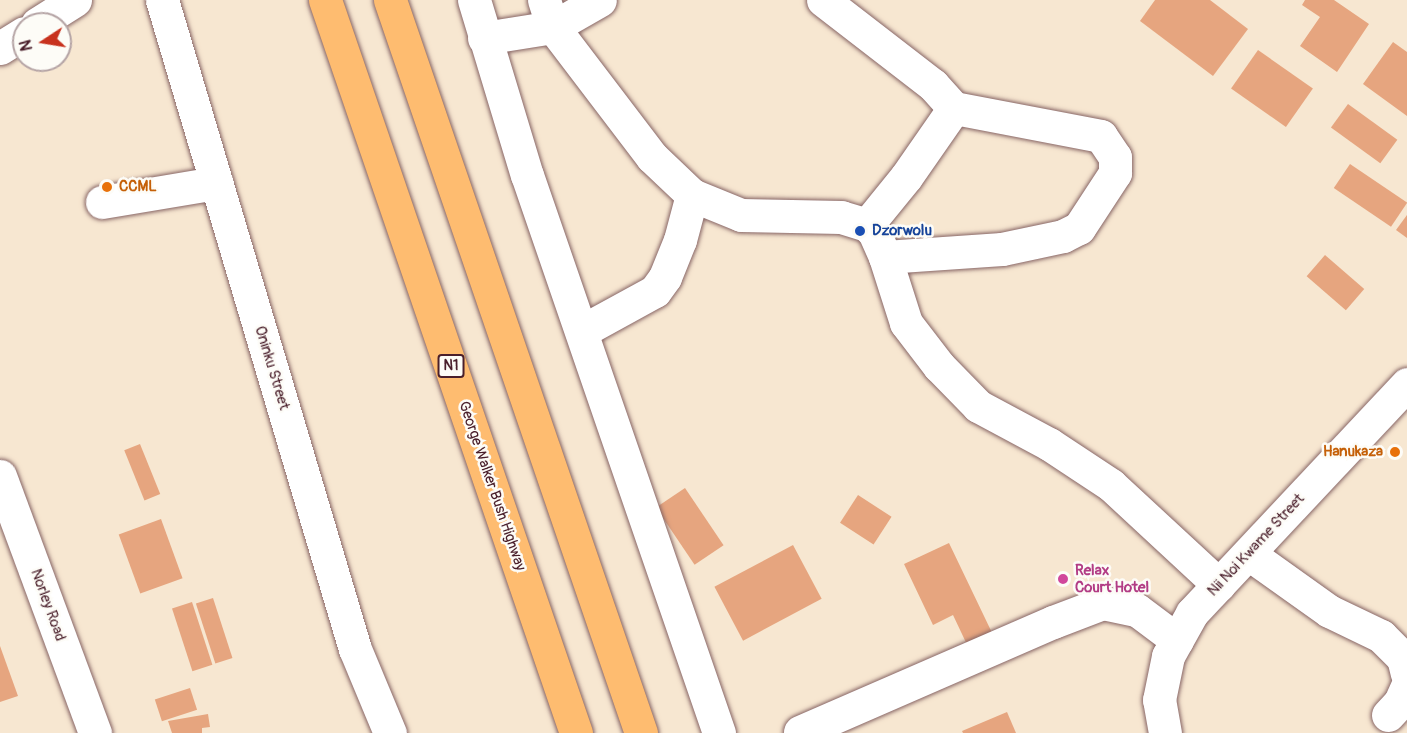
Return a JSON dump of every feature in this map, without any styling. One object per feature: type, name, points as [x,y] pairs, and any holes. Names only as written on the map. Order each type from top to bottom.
[{"type":"highway","name":"George Walker Bush Highway","points":[[325,0],[576,733]]},
{"type":"highway","points":[[390,0],[641,733]]},
{"type":"highway","points":[[400,0],[407,46]]},
{"type":"street","points":[[56,12],[75,0]]},
{"type":"street","name":"Oninku Street","points":[[162,0],[355,649],[390,733]]},
{"type":"street","points":[[474,0],[524,165],[640,510],[719,733]]},
{"type":"street","points":[[484,38],[548,13],[600,0]]},
{"type":"street","points":[[823,0],[933,85],[954,108],[1101,136],[1115,157],[1115,173],[1079,228],[1063,236],[1002,249],[885,257]]},
{"type":"street","points":[[548,13],[652,157],[692,195],[741,215],[842,217],[867,225],[874,232],[885,257],[906,322],[939,366],[978,406],[1049,444],[1111,485],[1219,585]]},
{"type":"street","points":[[867,225],[906,177],[954,108]]},
{"type":"street","points":[[102,202],[216,183]]},
{"type":"street","points":[[582,332],[655,291],[665,277],[673,258],[692,195]]},
{"type":"street","name":"Nii Noi Kwame Street","points":[[1164,733],[1159,700],[1168,656],[1192,613],[1407,384]]},
{"type":"street","name":"Norley Road","points":[[0,476],[95,733]]},
{"type":"street","points":[[1249,554],[1329,611],[1381,636],[1403,658],[1407,674]]},
{"type":"street","points":[[800,732],[1053,622],[1103,603],[1137,610],[1177,640]]},
{"type":"street","points":[[1388,715],[1400,702],[1407,686]]},
{"type":"building","points":[[1155,0],[1210,0],[1248,29],[1213,76],[1140,21]]},
{"type":"building","points":[[1305,0],[1334,0],[1369,24],[1337,72],[1300,46],[1320,17],[1302,5]]},
{"type":"building","points":[[1393,42],[1407,52],[1407,116],[1363,84]]},
{"type":"building","points":[[1258,50],[1313,88],[1286,127],[1231,89]]},
{"type":"building","points":[[1348,104],[1397,140],[1380,163],[1331,127]]},
{"type":"building","points":[[1350,164],[1407,202],[1391,227],[1334,188]]},
{"type":"building","points":[[1407,215],[1407,238],[1396,230]]},
{"type":"building","points":[[1325,255],[1364,289],[1346,310],[1307,276]]},
{"type":"building","points":[[140,444],[160,494],[144,500],[124,450]]},
{"type":"building","points":[[685,488],[724,545],[695,565],[656,508]]},
{"type":"building","points":[[858,495],[892,517],[874,544],[840,523]]},
{"type":"building","points":[[161,519],[183,578],[140,594],[119,534]]},
{"type":"building","points":[[949,543],[995,639],[970,651],[953,615],[933,625],[904,564]]},
{"type":"building","points":[[793,545],[822,599],[743,641],[714,587]]},
{"type":"building","points":[[213,598],[232,658],[215,663],[196,604]]},
{"type":"building","points":[[192,602],[212,665],[192,671],[172,608]]},
{"type":"building","points":[[0,646],[18,696],[0,702]]},
{"type":"building","points":[[190,688],[197,710],[162,721],[155,699]]},
{"type":"building","points":[[1007,712],[1016,733],[963,733],[962,731]]},
{"type":"building","points":[[208,714],[210,727],[202,728],[202,733],[172,733],[168,721]]},
{"type":"place","name":"CCML","points":[[107,187]]},
{"type":"place","name":"Dzorwolu","points":[[860,231]]},
{"type":"place","name":"Hanukaza","points":[[1395,452]]},
{"type":"place","name":"Relax Court Hotel","points":[[1063,579]]}]
